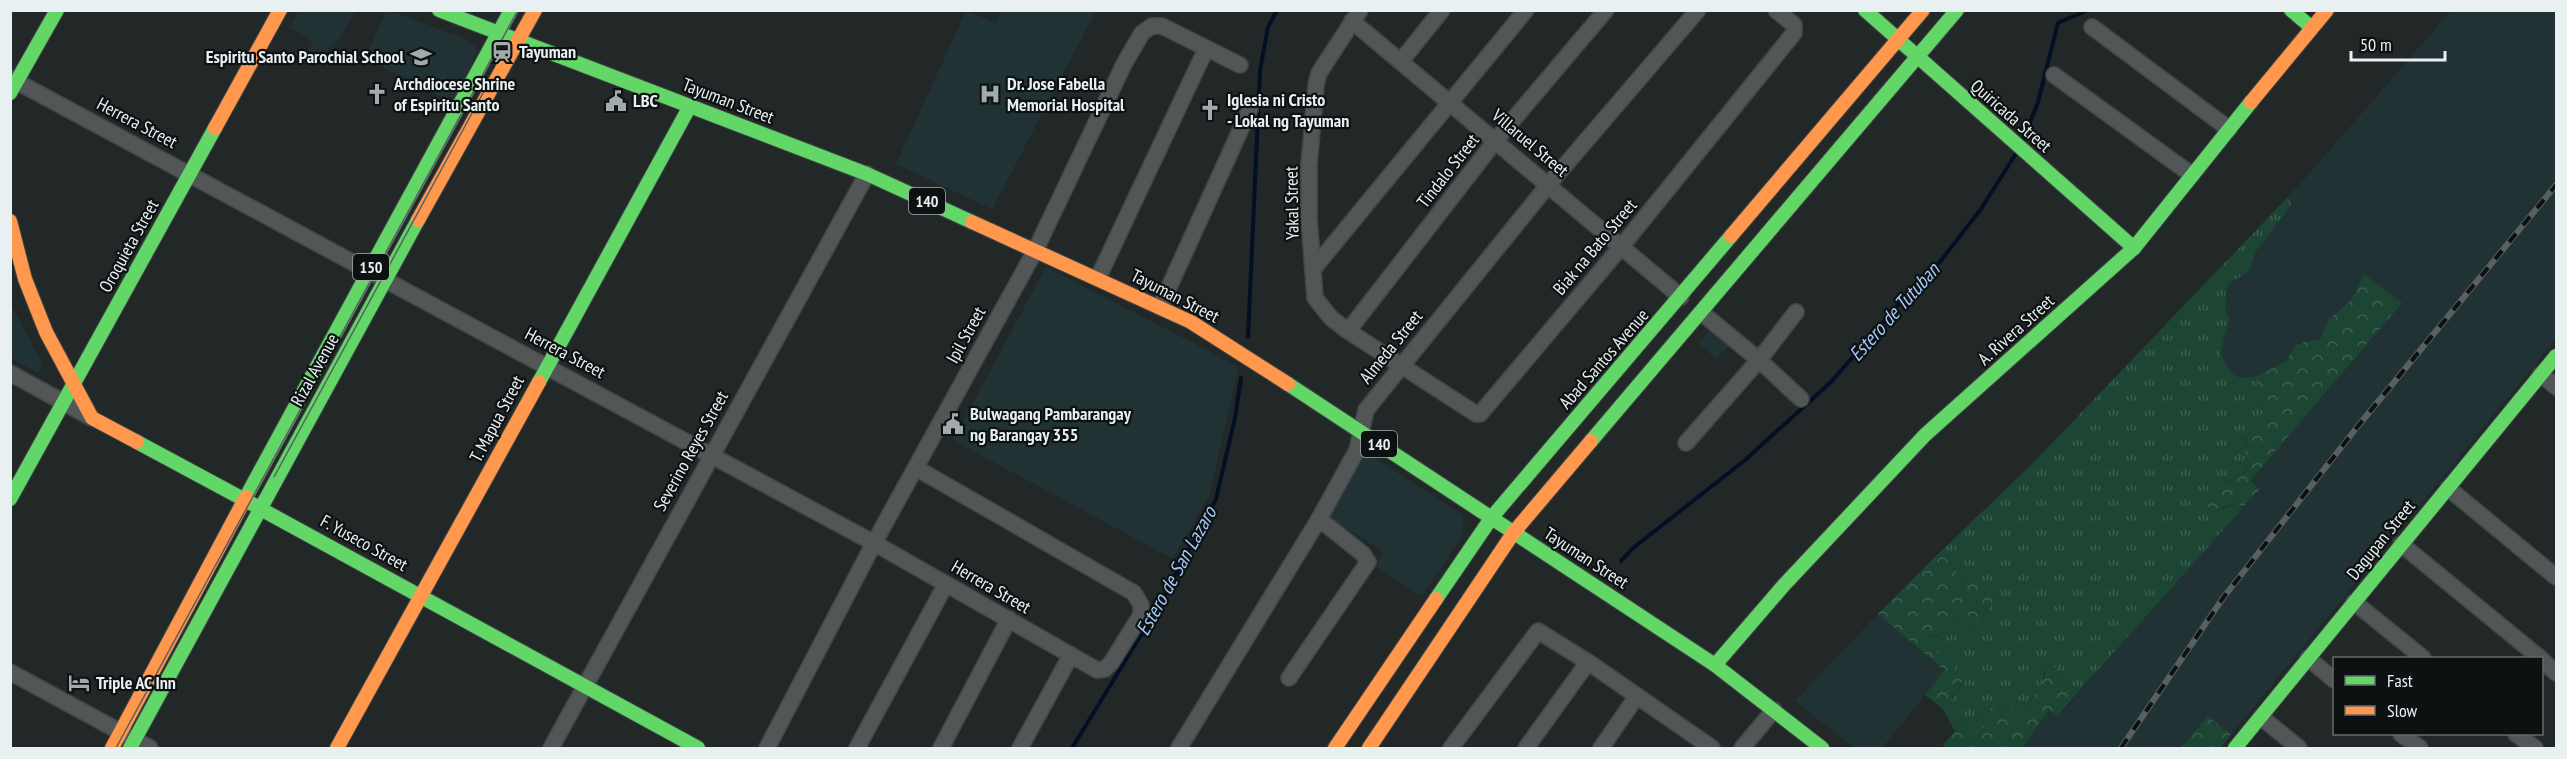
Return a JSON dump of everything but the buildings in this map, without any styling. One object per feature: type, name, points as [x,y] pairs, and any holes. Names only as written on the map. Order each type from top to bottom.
[{"type":"main road","points":[[13,84],[57,10]]},
{"type":"main road","name":"Oroquieta Street","points":[[10,499],[280,10]]},
{"type":"main road","name":"Tayuman Street","points":[[439,10],[867,174],[1098,278],[1222,340],[1715,665],[1822,748]]},
{"type":"main road","name":"Rizal Avenue","points":[[112,748],[244,500],[511,10]]},
{"type":"main road","name":"Rizal Avenue","points":[[132,744],[259,508],[535,10]]},
{"type":"main road","name":"Quiricada Street","points":[[1865,10],[2134,248]]},
{"type":"main road","name":"Abad Santos Avenue","points":[[1335,748],[1492,517],[1923,10]]},
{"type":"main road","points":[[1369,748],[1514,532],[1957,10]]},
{"type":"main road","points":[[2291,10],[2311,27]]},
{"type":"main road","name":"A. Rivera Street","points":[[1715,665],[1785,585],[1925,435],[2134,248],[2327,10]]},
{"type":"main road","name":"T. Mapua Street","points":[[337,748],[690,106]]},
{"type":"main road","points":[[10,221],[25,279],[46,332],[92,418]]},
{"type":"main road","name":"Dagupan Street","points":[[2235,748],[2556,356]]},
{"type":"main road","name":"F. Yuseco Street","points":[[92,418],[698,748]]},
{"type":"street","points":[[1401,61],[1442,10]]},
{"type":"street","points":[[1314,268],[1526,10]]},
{"type":"street","name":"Tindalo Street","points":[[1348,331],[1496,140],[1606,10]]},
{"type":"street","name":"Almeda Street","points":[[1179,748],[1319,519],[1357,450],[1366,410],[1549,184],[1698,10]]},
{"type":"street","name":"Biak na Bato Street","points":[[1402,364],[1476,414],[1480,414],[1621,247],[1796,29],[1776,10]]},
{"type":"street","name":"Villaruel Street","points":[[1356,16],[1401,61],[1681,297]]},
{"type":"street","name":"Yakal Street","points":[[1356,16],[1319,73],[1316,85],[1309,165],[1309,218],[1315,298],[1331,318],[1348,331],[1402,364]]},
{"type":"street","name":"Ipil Street","points":[[767,748],[874,543],[1035,250],[1124,63],[1142,33],[1152,26],[1162,26],[1240,66]]},
{"type":"street","points":[[2092,27],[2229,129]]},
{"type":"street","points":[[1098,278],[1206,49]]},
{"type":"street","points":[[2054,75],[2192,175]]},
{"type":"street","name":"Herrera Street","points":[[13,84],[189,173],[874,543],[1097,670],[1105,669],[1142,615],[1142,605],[1134,593],[916,468]]},
{"type":"street","points":[[1160,307],[1251,109]]},
{"type":"street","name":"Severino Reyes Street","points":[[551,748],[867,174]]},
{"type":"street","points":[[1686,443],[1759,360],[1796,312]]},
{"type":"street","points":[[1702,313],[1759,360],[1801,399]]},
{"type":"street","name":"F. Yuseco Street","points":[[10,373],[92,418]]},
{"type":"street","points":[[2541,374],[2556,387]]},
{"type":"street","points":[[2448,488],[2556,577]]},
{"type":"street","points":[[1289,678],[1368,562],[1363,554],[1319,519]]},
{"type":"street","points":[[2401,544],[2538,657]]},
{"type":"street","points":[[857,748],[946,584]]},
{"type":"street","points":[[2354,602],[2422,657]]},
{"type":"street","points":[[941,748],[1009,620]]},
{"type":"street","points":[[1451,748],[1538,631],[1588,662],[1712,748]]},
{"type":"street","points":[[1020,748],[1071,654]]},
{"type":"street","points":[[2308,658],[2333,679]]},
{"type":"street","points":[[1526,748],[1588,662]]},
{"type":"street","points":[[2543,662],[2556,673]]},
{"type":"street","points":[[10,672],[121,732],[132,744],[150,748]]},
{"type":"street","points":[[1600,748],[1637,696]]},
{"type":"street","points":[[1742,748],[1774,710]]},
{"type":"street","points":[[2260,717],[2299,748]]},
{"type":"street","points":[[2402,735],[2420,748]]},
{"type":"street","points":[[2517,735],[2535,748]]},
{"type":"shaded area","name":"Espiritu Santo Parochial School","points":[[387,10],[461,37],[473,44],[477,50],[455,105],[365,58]]},
{"type":"shaded area","name":"Espiritu Santo Parochial School","points":[[299,11],[355,11],[339,40],[332,44],[319,62],[306,56],[313,41],[289,28]]},
{"type":"shaded area","name":"Dr. Jose Fabella Memorial Hospital","points":[[966,11],[995,23],[1001,11],[1096,11],[992,209],[896,164]]},
{"type":"shaded area","points":[[2451,11],[2556,11],[2556,339],[2231,735],[2208,717],[2181,748],[2022,748],[2049,710],[2059,716],[2128,634],[2259,490],[2250,481],[2162,328],[2300,184]]},
{"type":"shaded area","points":[[1046,267],[1239,367],[1209,496],[1173,559],[953,440]]},
{"type":"shaded area","points":[[10,302],[43,365],[38,373],[11,358]]},
{"type":"shaded area","points":[[1713,327],[1731,343],[1716,359],[1699,343]]},
{"type":"shaded area","points":[[1365,452],[1463,515],[1463,534],[1422,596],[1375,567],[1383,551],[1327,516]]},
{"type":"shaded area","points":[[1878,614],[1944,671],[1882,748],[1855,748],[1795,701]]},
{"type":"green space","points":[[2288,197],[2291,205],[2256,251],[2248,272],[2232,282],[2226,292],[2225,307],[2229,319],[2220,354],[2237,377],[2258,376],[2257,403],[2262,419],[2253,425],[2244,438],[2248,445],[2245,452],[2249,460],[2244,473],[2224,481],[2221,509],[2238,503],[2242,509],[2080,690],[2062,685],[2060,674],[2045,670],[2041,687],[2022,711],[1993,707],[1983,715],[1984,727],[1980,736],[1968,739],[1964,726],[1951,709],[1950,702],[1964,681],[1954,671],[1955,665],[1934,650],[1926,639],[1929,636],[1938,637],[1953,623],[1972,626],[1980,624],[1998,592],[1962,577],[1945,557],[1938,554],[2030,466]]},
{"type":"green space","points":[[2364,274],[2402,303],[2250,481],[2260,489],[2242,508],[2238,503],[2217,509],[2208,507],[2204,504],[2215,487],[2240,476],[2248,468],[2245,452],[2248,445],[2244,430],[2262,419],[2256,397],[2258,376],[2286,361],[2295,347],[2304,342],[2320,340],[2329,319],[2352,299]]},
{"type":"green space","points":[[1938,554],[1945,557],[1962,577],[1998,592],[1980,624],[1972,626],[1953,623],[1942,636],[1929,636],[1927,639],[1934,650],[1954,662],[1954,671],[1964,679],[1950,702],[1968,739],[1980,736],[1984,727],[1983,715],[1994,707],[2023,710],[2041,687],[2047,668],[2059,669],[2062,685],[2080,690],[2058,716],[2049,710],[2022,748],[1947,748],[1943,745],[1955,731],[1943,709],[1925,695],[1944,670],[1878,614]]},
{"type":"green space","points":[[2208,716],[2231,735],[2220,748],[2181,748]]},
{"type":"waterway","name":"Estero de San Lazaro","points":[[1248,337],[1260,71],[1268,27],[1277,10]]},
{"type":"waterway","name":"Estero de Tutuban","points":[[2023,140],[2038,102],[2058,23],[2088,10]]},
{"type":"waterway","name":"Estero de Tutuban","points":[[1621,561],[1633,548],[1744,461],[1831,382],[1898,305],[1935,268],[1981,209],[2017,152]]},
{"type":"waterway","name":"Estero de San Lazaro","points":[[1072,748],[1160,604],[1216,499],[1235,418],[1241,378]]},
{"type":"tram line","points":[[116,748],[518,10]]},
{"type":"tram line","points":[[274,477],[489,82]]},
{"type":"railway","points":[[2121,748],[2223,598],[2358,426],[2556,185]]},
{"type":"traffic: fast","points":[[10,93],[57,10]]},
{"type":"traffic: fast","points":[[439,10],[867,174],[972,222]]},
{"type":"traffic: fast","points":[[246,497],[511,10]]},
{"type":"traffic: fast","points":[[1865,10],[2134,248]]},
{"type":"traffic: fast","points":[[1591,441],[1957,10]]},
{"type":"traffic: fast","points":[[2291,10],[2311,27]]},
{"type":"traffic: fast","points":[[1715,665],[1784,585],[1925,435],[2134,248],[2251,102]]},
{"type":"traffic: fast","points":[[539,382],[690,106]]},
{"type":"traffic: fast","points":[[10,499],[215,128]]},
{"type":"traffic: fast","points":[[130,748],[418,220]]},
{"type":"traffic: fast","points":[[1436,599],[1492,517],[1731,236]]},
{"type":"traffic: fast","points":[[2235,748],[2556,356]]},
{"type":"traffic: fast","points":[[1288,384],[1715,665],[1822,748]]},
{"type":"traffic: fast","points":[[137,442],[256,506]]},
{"type":"traffic: fast","points":[[259,508],[698,748]]},
{"type":"traffic: slow","points":[[215,128],[280,10]]},
{"type":"traffic: slow","points":[[418,220],[535,10]]},
{"type":"traffic: slow","points":[[1731,236],[1923,10]]},
{"type":"traffic: slow","points":[[2251,102],[2327,10]]},
{"type":"traffic: slow","points":[[10,221],[25,279],[46,332],[92,418],[137,442]]},
{"type":"traffic: slow","points":[[972,222],[1191,322],[1288,384]]},
{"type":"traffic: slow","points":[[337,748],[539,382]]},
{"type":"traffic: slow","points":[[1369,748],[1514,532],[1591,441]]},
{"type":"traffic: slow","points":[[112,748],[246,497]]},
{"type":"traffic: slow","points":[[1335,748],[1436,599]]},
{"type":"place","name":"Tayuman","points":[[502,52]]},
{"type":"place","name":"Espiritu Santo Parochial School","points":[[421,57]]},
{"type":"place","name":"Archdiocese Shrine of Espiritu Santo","points":[[377,94]]},
{"type":"place","name":"Dr. Jose Fabella Memorial Hospital","points":[[990,94]]},
{"type":"place","name":"LBC","points":[[616,101]]},
{"type":"place","name":"Iglesia ni Cristo - Lokal ng Tayuman","points":[[1210,110]]},
{"type":"place","name":"Bulwagang Pambarangay ng Barangay 355","points":[[953,424]]},
{"type":"place","name":"Triple AC Inn","points":[[79,683]]}]
